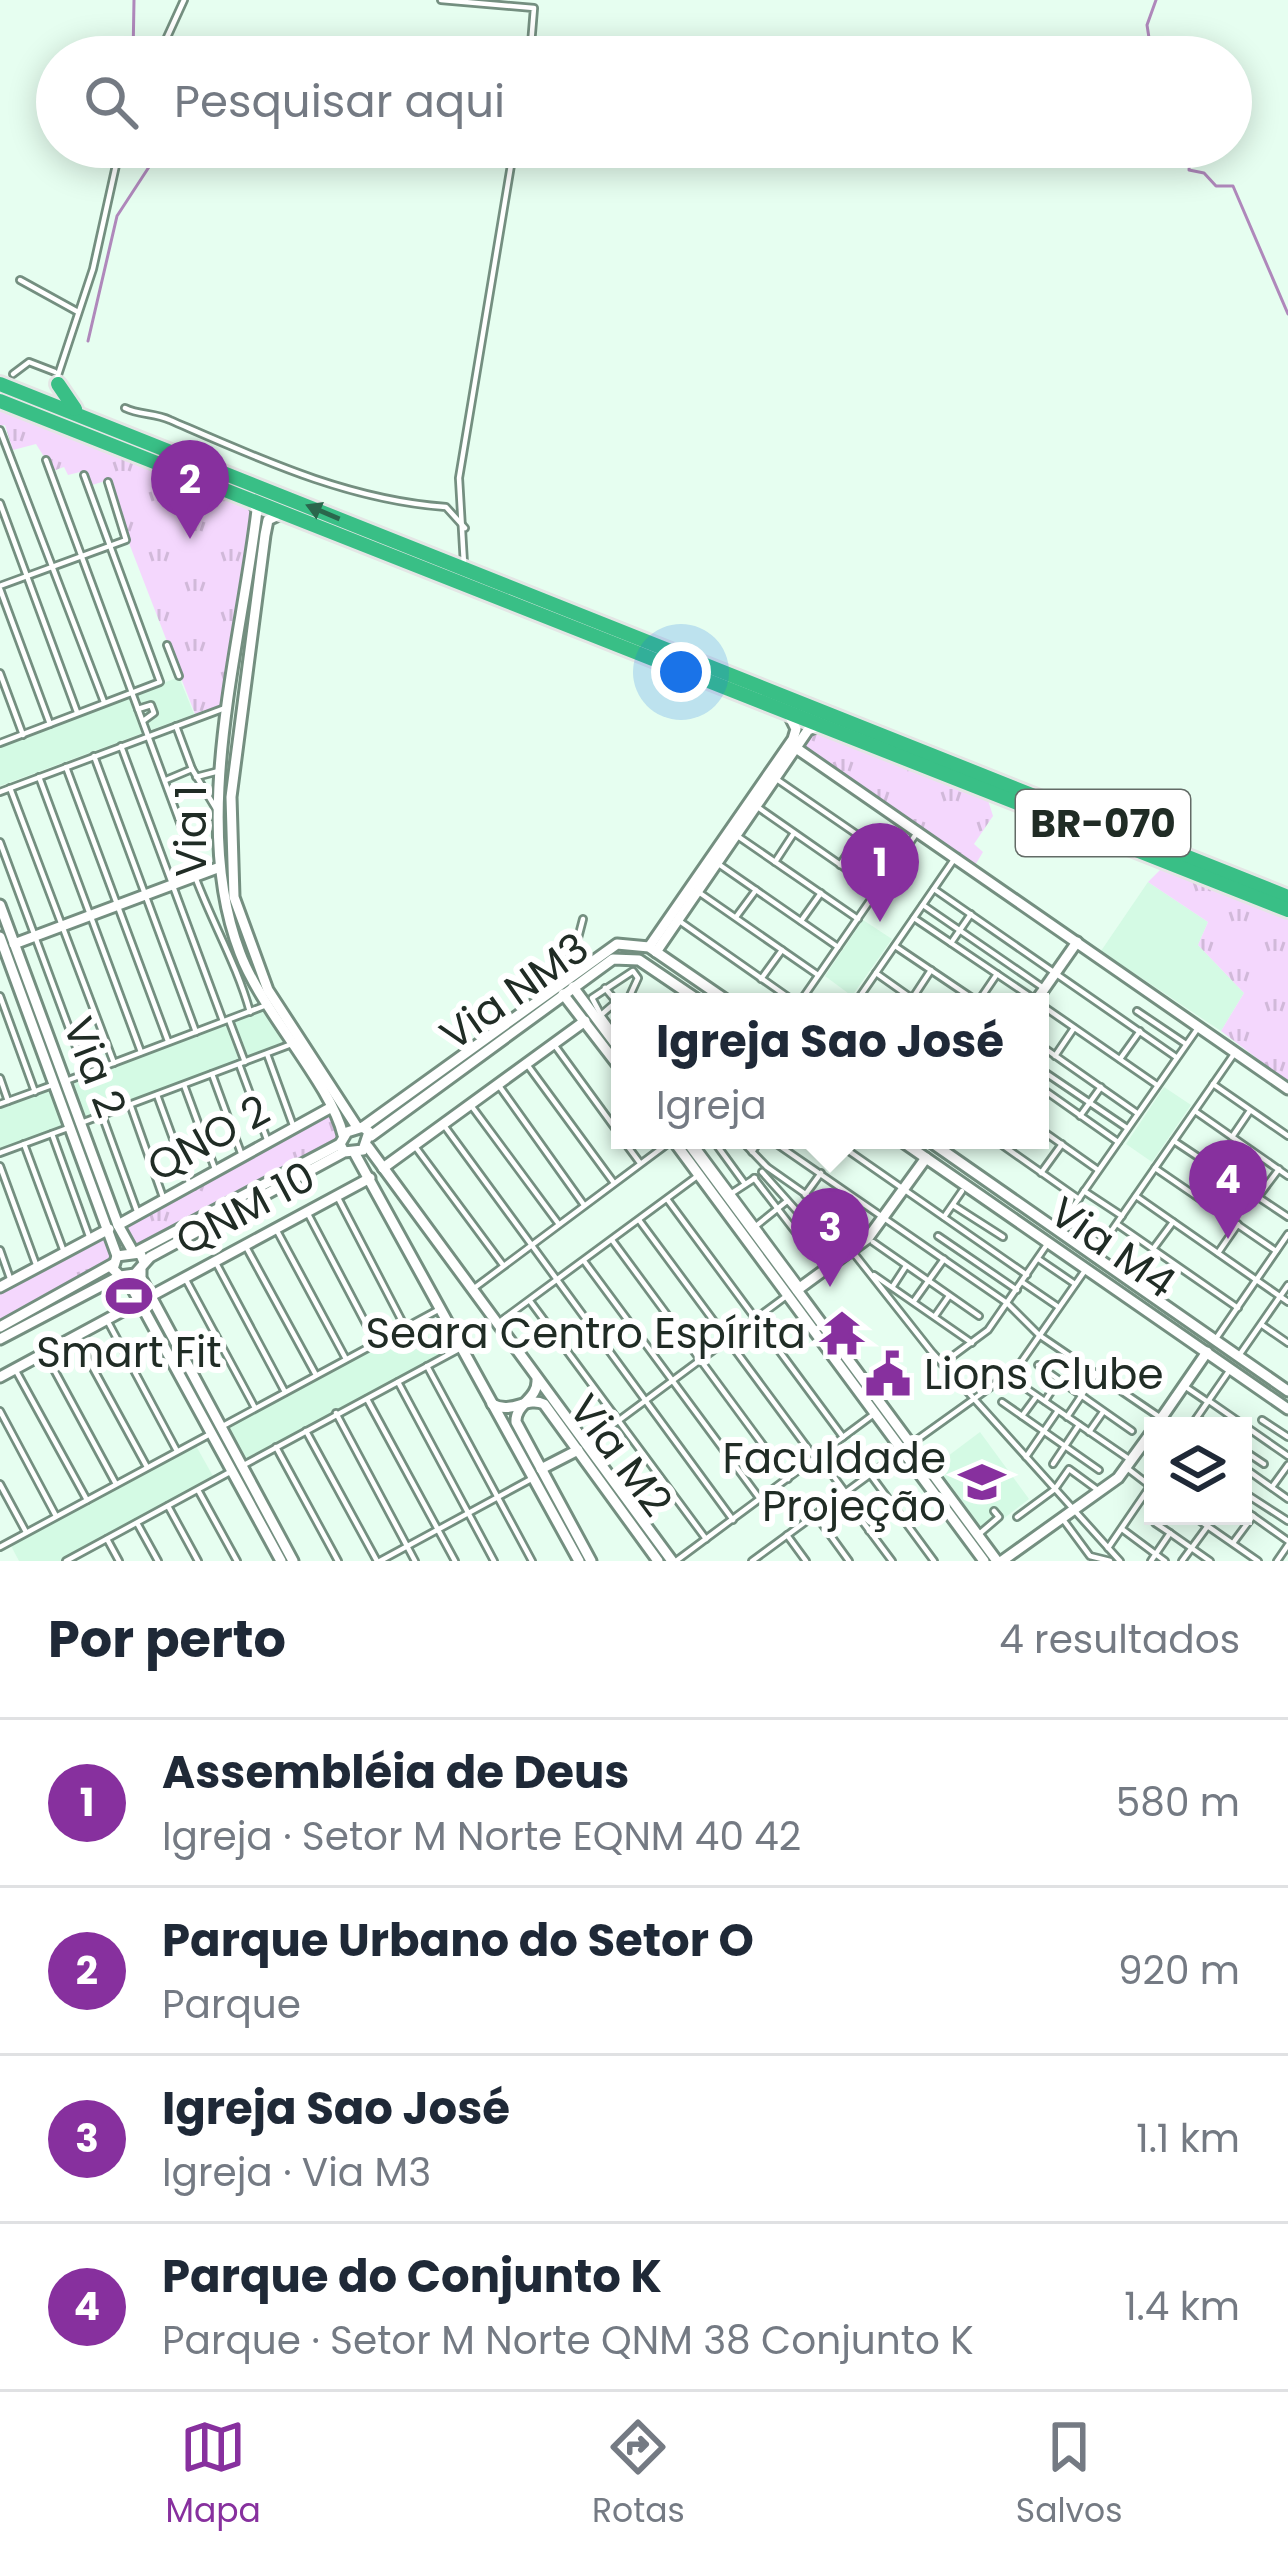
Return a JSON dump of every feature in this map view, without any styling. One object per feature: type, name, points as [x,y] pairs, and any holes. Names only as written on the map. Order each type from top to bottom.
[{"type":"highway","name":"BR-070","points":[[4,378],[100,433],[251,500],[460,575]]},
{"type":"highway","points":[[57,378],[71,406],[127,436]]},
{"type":"highway","name":"BR-070","points":[[0,401],[100,433],[127,436],[693,668],[1223,877],[1288,897]]},
{"type":"highway","name":"BR-070","points":[[693,668],[788,713],[978,780]]},
{"type":"highway","name":"BR-070","points":[[1223,877],[1288,910]]},
{"type":"main road","name":"Via 1","points":[[251,500],[257,510],[244,648],[218,813],[220,867],[241,957],[257,1009],[290,1045],[330,1108],[345,1146],[385,1204],[514,1442],[540,1470]]},
{"type":"main road","name":"Via 1","points":[[283,513],[272,516],[266,525],[231,706],[230,867],[243,930],[268,990],[365,1134],[382,1168],[473,1289]]},
{"type":"main road","points":[[665,931],[717,863],[796,743],[796,729],[788,713]]},
{"type":"main road","points":[[716,993],[652,950],[796,743],[820,725]]},
{"type":"main road","points":[[796,743],[1288,1089]]},
{"type":"main road","points":[[4,944],[220,867]]},
{"type":"main road","name":"Via 2","points":[[0,905],[4,944],[81,1123],[113,1227],[115,1260],[123,1276],[146,1299]]},
{"type":"main road","points":[[241,957],[249,956],[243,930]]},
{"type":"main road","points":[[1042,993],[1077,942]]},
{"type":"main road","name":"Via NM3","points":[[365,1134],[564,990],[617,944],[652,950]]},
{"type":"main road","name":"Via NM3","points":[[594,964],[636,958],[688,993]]},
{"type":"main road","points":[[247,970],[254,967],[268,990]]},
{"type":"main road","name":"Via NM3","points":[[564,990],[582,974]]},
{"type":"main road","points":[[564,990],[611,1036]]},
{"type":"main road","points":[[580,1006],[584,1021],[611,1056]]},
{"type":"main road","points":[[382,1168],[584,1021]]},
{"type":"main road","name":"QNO 2","points":[[0,1287],[330,1108]]},
{"type":"main road","points":[[0,1339],[143,1266],[365,1134]]},
{"type":"main road","points":[[0,1327],[115,1260],[365,1134]]},
{"type":"main road","points":[[680,1149],[763,1261],[769,1255],[823,1324],[964,1534],[970,1528],[994,1559]]},
{"type":"main road","points":[[696,1149],[794,1288],[796,1306],[852,1381],[857,1377],[878,1407]]},
{"type":"main road","name":"Via M4","points":[[913,1149],[1288,1409]]},
{"type":"main road","points":[[925,1149],[926,1158]]},
{"type":"main road","points":[[794,1288],[870,1240],[926,1158],[936,1155],[936,1149]]},
{"type":"main road","name":"Via M4","points":[[943,1149],[1288,1391]]},
{"type":"main road","name":"QNM 10","points":[[0,1377],[370,1178]]},
{"type":"main road","points":[[702,1178],[727,1208],[732,1198]]},
{"type":"main road","points":[[385,1204],[397,1208],[403,1196]]},
{"type":"main road","points":[[1017,1220],[1032,1214]]},
{"type":"main road","points":[[1028,1228],[1032,1214]]},
{"type":"main road","name":"Via 2","points":[[113,1227],[143,1266],[146,1299]]},
{"type":"main road","points":[[416,1261],[421,1249],[438,1244]]},
{"type":"main road","points":[[473,1289],[582,1447],[540,1470]]},
{"type":"main road","points":[[1141,1306],[1150,1306],[1151,1296]]},
{"type":"main road","points":[[146,1299],[164,1346],[194,1399],[200,1394],[219,1431]]},
{"type":"main road","points":[[146,1299],[196,1380],[281,1561]]},
{"type":"main road","points":[[796,1306],[816,1329],[823,1324]]},
{"type":"main road","points":[[1155,1316],[1157,1307],[1166,1306]]},
{"type":"main road","points":[[164,1346],[192,1389],[196,1380]]},
{"type":"main road","points":[[1162,1417],[1207,1352]]},
{"type":"main road","points":[[536,1375],[536,1392],[515,1419],[581,1558]]},
{"type":"main road","points":[[493,1404],[509,1410],[523,1405]]},
{"type":"main road","name":"Via M2","points":[[523,1405],[544,1405],[582,1447],[647,1536],[658,1561]]},
{"type":"main road","points":[[514,1442],[520,1437],[540,1470],[581,1558]]},
{"type":"main road","points":[[994,1559],[1099,1491],[1130,1465],[1144,1443]]},
{"type":"main road","points":[[906,1449],[929,1482],[935,1478],[994,1559]]},
{"type":"main road","points":[[236,1470],[253,1502],[259,1497],[293,1561]]},
{"type":"main road","points":[[256,1514],[263,1509],[285,1546]]},
{"type":"main road","points":[[647,1536],[674,1561]]},
{"type":"street","points":[[168,36],[184,0]]},
{"type":"street","points":[[441,0],[534,8],[532,36]]},
{"type":"street","points":[[4,378],[29,362],[57,378],[79,312],[115,168]]},
{"type":"street","points":[[460,575],[465,528],[459,478],[511,168]]},
{"type":"street","points":[[20,280],[79,312]]},
{"type":"street","points":[[125,408],[165,418],[352,494],[392,504],[446,507],[465,528]]},
{"type":"street","points":[[1,430],[105,704]]},
{"type":"street","points":[[0,1104],[257,1009],[245,997],[197,874],[46,460]]},
{"type":"street","points":[[0,743],[160,682],[84,475]]},
{"type":"street","points":[[50,724],[0,587],[126,540],[108,482]]},
{"type":"street","points":[[0,503],[77,714]]},
{"type":"street","points":[[167,645],[179,676]]},
{"type":"street","points":[[0,673],[22,735]]},
{"type":"street","points":[[138,709],[151,705],[154,713],[143,721]]},
{"type":"street","points":[[0,792],[231,706]]},
{"type":"street","points":[[176,726],[194,773],[218,813]]},
{"type":"street","points":[[122,746],[268,1142]]},
{"type":"street","points":[[94,756],[196,1032]]},
{"type":"street","points":[[66,767],[168,1041]]},
{"type":"street","points":[[166,780],[228,769]]},
{"type":"street","points":[[39,777],[140,1052]]},
{"type":"street","points":[[776,778],[898,862]]},
{"type":"street","points":[[10,788],[114,1063]]},
{"type":"street","points":[[756,806],[878,891]]},
{"type":"street","points":[[807,993],[918,832]]},
{"type":"street","points":[[775,862],[794,833]]},
{"type":"street","points":[[736,835],[858,919]]},
{"type":"street","points":[[840,865],[859,836]]},
{"type":"street","points":[[0,842],[86,1074]]},
{"type":"street","points":[[862,993],[955,858]]},
{"type":"street","points":[[717,863],[838,947]]},
{"type":"street","points":[[736,917],[756,890]]},
{"type":"street","points":[[934,890],[1176,1057]]},
{"type":"street","points":[[697,891],[818,975]]},
{"type":"street","points":[[801,921],[821,893]]},
{"type":"street","points":[[923,905],[1044,989]]},
{"type":"street","points":[[951,943],[971,914]]},
{"type":"street","points":[[914,918],[1024,993]]},
{"type":"street","points":[[564,990],[552,966],[577,942],[583,920]]},
{"type":"street","points":[[677,920],[787,993]]},
{"type":"street","points":[[895,946],[965,993]]},
{"type":"street","points":[[760,979],[782,950]]},
{"type":"street","points":[[611,1031],[591,1000],[630,970],[636,972],[626,993]]},
{"type":"street","points":[[919,993],[931,970]]},
{"type":"street","points":[[876,973],[905,993]]},
{"type":"street","points":[[984,993],[997,974]]},
{"type":"street","points":[[605,988],[611,994]]},
{"type":"street","points":[[0,996],[35,1091]]},
{"type":"street","points":[[601,1015],[611,1010]]},
{"type":"street","points":[[1049,1010],[1157,1085]]},
{"type":"street","points":[[1137,1011],[1186,1044]]},
{"type":"street","points":[[1057,1230],[1198,1027]]},
{"type":"street","points":[[1055,1056],[1074,1028]]},
{"type":"street","points":[[1120,1059],[1140,1031]]},
{"type":"street","points":[[553,1042],[611,1123]]},
{"type":"street","points":[[0,1153],[290,1045]]},
{"type":"street","points":[[1049,1052],[1137,1113]]},
{"type":"street","points":[[1094,1256],[1235,1052]]},
{"type":"street","points":[[267,1054],[294,1128]]},
{"type":"street","points":[[526,1063],[614,1183]]},
{"type":"street","points":[[212,1074],[242,1156]]},
{"type":"street","points":[[1049,1075],[1127,1129]]},
{"type":"street","points":[[0,1078],[8,1101]]},
{"type":"street","points":[[497,1083],[584,1205]]},
{"type":"street","points":[[184,1084],[216,1171]]},
{"type":"street","points":[[1214,1084],[1288,1136]]},
{"type":"street","points":[[1081,1116],[1101,1088]]},
{"type":"street","points":[[1049,1093],[1118,1142]]},
{"type":"street","points":[[157,1095],[190,1186]]},
{"type":"street","points":[[130,1104],[164,1200]]},
{"type":"street","points":[[470,1104],[558,1223]]},
{"type":"street","points":[[1232,1137],[1251,1110]]},
{"type":"street","points":[[1195,1111],[1288,1176]]},
{"type":"street","points":[[102,1115],[138,1214]]},
{"type":"street","points":[[442,1124],[733,1520]]},
{"type":"street","points":[[52,1134],[90,1238]]},
{"type":"street","points":[[1049,1136],[1098,1170]]},
{"type":"street","points":[[1174,1141],[1288,1217]]},
{"type":"street","points":[[24,1144],[64,1252]]},
{"type":"street","points":[[1041,1173],[1061,1144]]},
{"type":"street","points":[[414,1145],[503,1265]]},
{"type":"street","points":[[630,1149],[640,1163]]},
{"type":"street","points":[[473,1289],[660,1149]]},
{"type":"street","points":[[720,1149],[745,1184]]},
{"type":"street","points":[[749,1149],[787,1201],[840,1259]]},
{"type":"street","points":[[784,1149],[1007,1304],[1147,1417]]},
{"type":"street","points":[[846,1149],[944,1217],[1058,1308]]},
{"type":"street","points":[[1008,1149],[1078,1198]]},
{"type":"street","points":[[0,1166],[38,1267]]},
{"type":"street","points":[[1193,1193],[1212,1166]]},
{"type":"street","points":[[1155,1168],[1276,1251]]},
{"type":"street","points":[[1258,1197],[1279,1169]]},
{"type":"street","points":[[582,1447],[794,1288],[756,1226],[732,1198],[764,1170]]},
{"type":"street","points":[[764,1170],[979,1316]]},
{"type":"street","points":[[805,1195],[820,1173]]},
{"type":"street","points":[[498,1323],[702,1178]]},
{"type":"street","points":[[754,1178],[814,1256]]},
{"type":"street","points":[[944,1217],[962,1191]]},
{"type":"street","points":[[1084,1191],[1122,1216]]},
{"type":"street","points":[[337,1196],[405,1327]]},
{"type":"street","points":[[1136,1196],[1288,1301]]},
{"type":"street","points":[[667,1199],[843,1437]]},
{"type":"street","points":[[756,1226],[787,1201]]},
{"type":"street","points":[[952,1205],[1003,1238]]},
{"type":"street","points":[[307,1212],[376,1343]]},
{"type":"street","points":[[800,1238],[835,1216]]},
{"type":"street","points":[[1065,1219],[1102,1245]]},
{"type":"street","points":[[639,1220],[892,1561]]},
{"type":"street","points":[[1153,1249],[1173,1222]]},
{"type":"street","points":[[1218,1252],[1238,1224]]},
{"type":"street","points":[[1117,1225],[1238,1308]]},
{"type":"street","points":[[276,1229],[346,1359]]},
{"type":"street","points":[[1215,1340],[1288,1234]]},
{"type":"street","points":[[938,1237],[1017,1290]]},
{"type":"street","points":[[612,1240],[788,1479]]},
{"type":"street","points":[[942,1364],[972,1343],[1007,1304],[1048,1243]]},
{"type":"street","points":[[245,1245],[316,1376]]},
{"type":"street","points":[[0,1250],[11,1281]]},
{"type":"street","points":[[852,1251],[942,1364],[1120,1561]]},
{"type":"street","points":[[1038,1258],[1075,1285]]},
{"type":"street","points":[[914,1301],[944,1259]]},
{"type":"street","points":[[214,1261],[285,1392]]},
{"type":"street","points":[[584,1261],[760,1499]]},
{"type":"street","points":[[893,1286],[907,1265]]},
{"type":"street","points":[[752,1561],[1008,1376],[1086,1269]]},
{"type":"street","points":[[869,1273],[972,1343]]},
{"type":"street","points":[[185,1278],[255,1408]]},
{"type":"street","points":[[1238,1357],[1288,1286]]},
{"type":"street","points":[[935,1316],[950,1295]]},
{"type":"street","points":[[530,1301],[706,1539]]},
{"type":"street","points":[[0,1546],[441,1308]]},
{"type":"street","points":[[107,1320],[177,1450]]},
{"type":"street","points":[[1262,1325],[1288,1343]]},
{"type":"street","points":[[76,1337],[147,1467]]},
{"type":"street","points":[[66,1561],[462,1347]]},
{"type":"street","points":[[46,1353],[116,1484]]},
{"type":"street","points":[[1038,1365],[1132,1431]]},
{"type":"street","points":[[428,1366],[532,1561]]},
{"type":"street","points":[[15,1369],[87,1500]]},
{"type":"street","points":[[1198,1417],[1230,1369]]},
{"type":"street","points":[[1067,1417],[1096,1374]]},
{"type":"street","points":[[1008,1376],[1089,1432],[1144,1478]]},
{"type":"street","points":[[1045,1401],[1059,1380]]},
{"type":"street","points":[[398,1382],[494,1561]]},
{"type":"street","points":[[1184,1385],[1288,1456]]},
{"type":"street","points":[[1022,1417],[1037,1395]]},
{"type":"street","points":[[367,1399],[455,1561]]},
{"type":"street","points":[[1002,1402],[1099,1470]]},
{"type":"street","points":[[674,1561],[878,1407]]},
{"type":"street","points":[[0,1411],[56,1516]]},
{"type":"street","points":[[1026,1457],[1058,1411]]},
{"type":"street","points":[[1089,1432],[1103,1411]]},
{"type":"street","points":[[337,1414],[416,1561]]},
{"type":"street","points":[[1262,1420],[1288,1438]]},
{"type":"street","points":[[1053,1464],[1079,1425]]},
{"type":"street","points":[[306,1431],[378,1561],[540,1470]]},
{"type":"street","points":[[276,1447],[338,1561]]},
{"type":"street","points":[[1252,1456],[1264,1464]]},
{"type":"street","points":[[1272,1487],[1288,1465]]},
{"type":"street","points":[[1017,1517],[1055,1489],[1069,1469],[1099,1491]]},
{"type":"street","points":[[1252,1473],[1288,1498]]},
{"type":"street","points":[[870,1474],[934,1561]]},
{"type":"street","points":[[0,1484],[26,1532]]},
{"type":"street","points":[[198,1490],[237,1561]]},
{"type":"street","points":[[1108,1548],[1144,1497]]},
{"type":"street","points":[[1252,1498],[1288,1521]]},
{"type":"street","points":[[168,1506],[198,1561]]},
{"type":"street","points":[[869,1531],[896,1510]]},
{"type":"street","points":[[978,1535],[999,1517],[994,1511]]},
{"type":"street","points":[[815,1514],[849,1561]]},
{"type":"street","points":[[1233,1544],[1253,1516],[1288,1543],[1276,1561]]},
{"type":"street","points":[[1062,1518],[1092,1558],[1107,1560]]},
{"type":"street","points":[[137,1522],[158,1561]]},
{"type":"street","points":[[1158,1525],[1210,1561]]},
{"type":"street","points":[[1182,1561],[1208,1526],[1258,1561]]},
{"type":"street","points":[[1123,1529],[1153,1558],[1165,1561]]},
{"type":"street","points":[[1153,1558],[1170,1534]]},
{"type":"street","points":[[787,1535],[806,1561]]},
{"type":"street","points":[[107,1539],[119,1561]]},
{"type":"shaded area","points":[[179,677],[194,714],[0,786],[0,746]]},
{"type":"shaded area","points":[[1148,882],[1208,922],[1198,945],[1244,993],[1221,1031],[1101,951]]},
{"type":"shaded area","points":[[863,920],[892,939],[854,993],[825,976]]},
{"type":"shaded area","points":[[263,1009],[285,1043],[82,1119],[68,1083]]},
{"type":"shaded area","points":[[1164,1087],[1191,1105],[1152,1162],[1126,1144]]},
{"type":"shaded area","points":[[54,1089],[68,1124],[0,1149],[0,1109]]},
{"type":"shaded area","points":[[420,1323],[440,1356],[243,1461],[225,1428]]},
{"type":"shaded area","name":"Faculdade Projeção","points":[[980,1432],[1029,1499],[985,1533],[936,1465]]},
{"type":"shaded area","points":[[195,1444],[214,1478],[61,1561],[19,1561],[10,1544]]},
{"type":"green space","points":[[0,405],[253,506],[228,704],[195,714],[105,481],[89,486],[84,471],[68,475],[64,467],[53,471],[36,444],[13,450],[5,425],[0,426]]},
{"type":"green space","points":[[815,729],[987,797],[993,816],[974,844],[983,852],[974,867],[801,747]]},
{"type":"green space","points":[[1160,870],[1179,871],[1288,916],[1288,1082],[1221,1031],[1244,993],[1198,945],[1208,922],[1148,882]]},
{"type":"green space","points":[[331,1112],[341,1134],[337,1142],[134,1248],[122,1227]]},
{"type":"green space","points":[[109,1233],[112,1260],[0,1324],[0,1290]]},
{"type":"waterway","points":[[133,36],[134,0]]},
{"type":"waterway","points":[[1149,36],[1147,25],[1156,0]]},
{"type":"waterway","points":[[88,341],[117,216],[148,168]]},
{"type":"waterway","points":[[1189,168],[1204,173],[1216,186],[1233,186],[1288,314]]},
{"type":"place","name":"Parque Urbano do Setor O","points":[[190,539]]},
{"type":"place","name":"Assembléia de Deus","points":[[880,922]]},
{"type":"place","name":"Parque do Conjunto K","points":[[1228,1239]]},
{"type":"place","name":"Igreja Sao José","points":[[830,1287]]},
{"type":"place","name":"Smart Fit","points":[[129,1296]]},
{"type":"place","name":"Seara Centro Espírita","points":[[842,1333]]},
{"type":"place","name":"Lions Clube","points":[[888,1374]]},
{"type":"place","name":"Faculdade Projeção","points":[[982,1482]]}]
